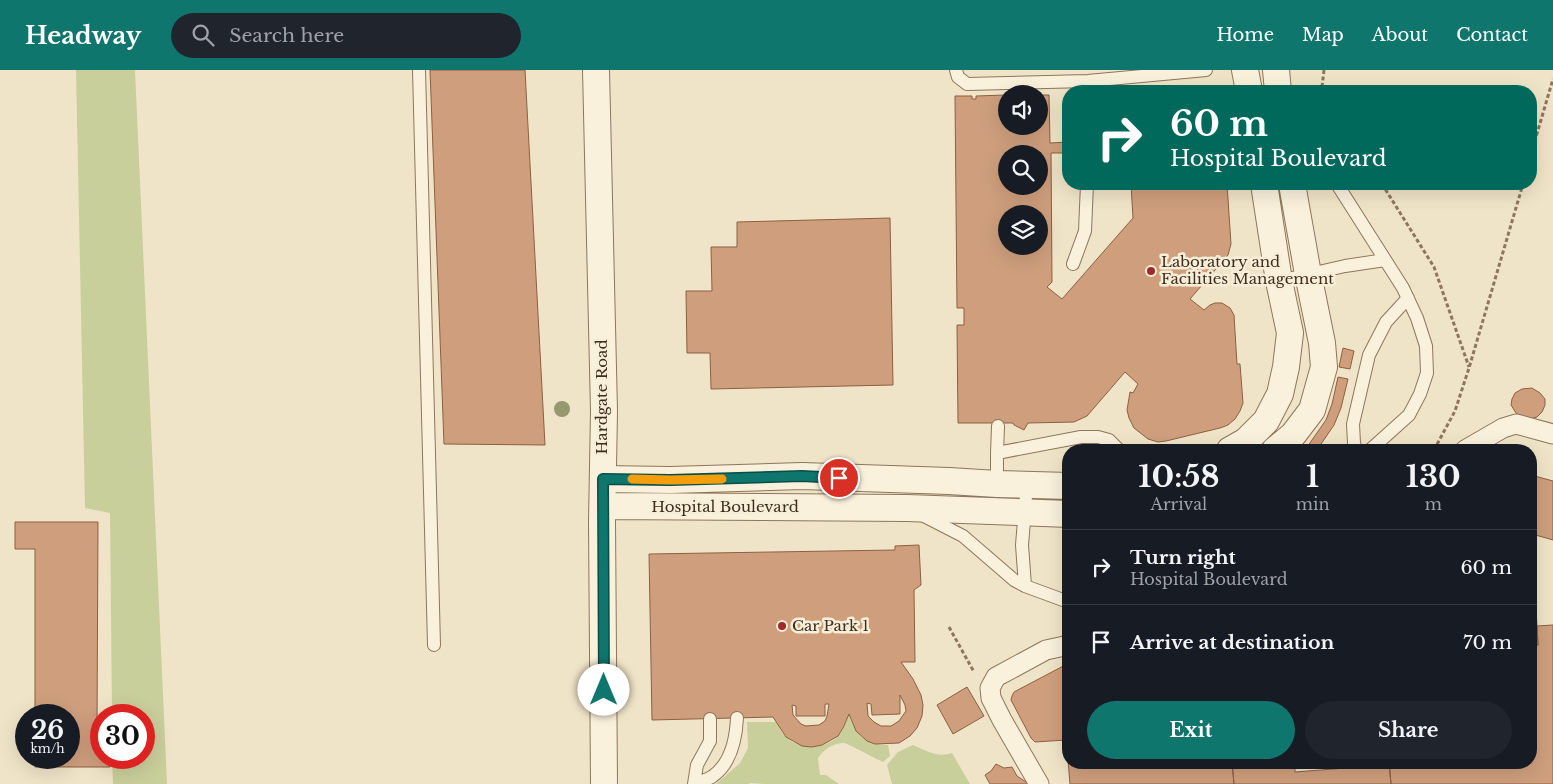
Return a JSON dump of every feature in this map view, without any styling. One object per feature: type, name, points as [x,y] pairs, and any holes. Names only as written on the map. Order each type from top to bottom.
[{"type":"street","name":"Hardgate Road","points":[[596,70],[604,411],[602,506],[604,784]]},
{"type":"street","points":[[1245,70],[1247,85]]},
{"type":"street","points":[[1276,70],[1277,85]]},
{"type":"street","points":[[1241,444],[1266,420],[1280,394],[1290,334],[1279,280],[1265,190]]},
{"type":"street","points":[[1282,444],[1293,435],[1312,410],[1324,367],[1322,343],[1293,190]]},
{"type":"street","points":[[1475,444],[1503,428],[1516,424],[1553,434]]},
{"type":"street","name":"Hospital Boulevard","points":[[603,479],[670,480],[802,476],[1062,486]]},
{"type":"street","name":"Hospital Boulevard","points":[[602,506],[907,508],[1062,514]]},
{"type":"street","points":[[1039,784],[1002,720],[991,698],[990,688],[996,677],[1046,650],[1062,647]]},
{"type":"lane","points":[[419,70],[434,645]]},
{"type":"lane","points":[[956,70],[958,77],[967,84],[1062,86]]},
{"type":"lane","points":[[1095,85],[1206,70]]},
{"type":"lane","points":[[1276,70],[1282,85]]},
{"type":"lane","points":[[1073,264],[1085,231],[1087,190]]},
{"type":"lane","points":[[1341,190],[1403,288],[1426,346],[1427,373],[1420,394],[1409,416],[1377,444]]},
{"type":"lane","points":[[1279,280],[1345,266],[1385,260]]},
{"type":"lane","points":[[1354,444],[1353,424],[1369,355],[1386,322],[1408,298]]},
{"type":"lane","points":[[997,484],[998,426]]},
{"type":"lane","points":[[997,453],[1081,437],[1104,438],[1113,444]]},
{"type":"lane","points":[[1025,586],[1022,544],[1027,484]]},
{"type":"lane","name":"Hospital Boulevard","points":[[907,508],[963,536],[1014,580],[1062,600]]},
{"type":"lane","points":[[694,784],[713,776],[723,765],[730,754],[736,735],[737,718]]},
{"type":"lane","points":[[694,784],[698,765],[710,741],[710,719]]},
{"type":"path","points":[[1322,85],[1324,70]]},
{"type":"path","points":[[1537,134],[1553,80]]},
{"type":"path","points":[[1386,190],[1434,268],[1469,368]]},
{"type":"path","points":[[1437,444],[1455,411],[1521,190]]},
{"type":"path","points":[[949,627],[980,683],[990,688]]},
{"type":"green space","points":[[76,70],[135,70],[167,784],[113,784],[112,769],[155,769],[155,704],[112,704],[110,513],[85,508]]},
{"type":"green space","points":[[849,714],[851,722],[862,737],[873,743],[888,745],[890,756],[883,762],[847,744],[840,743],[829,748],[818,758],[820,775],[826,775],[839,784],[716,784],[740,763],[748,748],[747,722],[776,722],[784,735],[793,742],[799,745],[820,746],[838,736]]},
{"type":"green space","points":[[913,745],[937,754],[952,753],[970,784],[892,784],[887,765],[898,752]]},
{"type":"building","points":[[430,70],[525,70],[545,445],[444,444]]},
{"type":"building","name":"Laboratory and Facilities Management","points":[[998,95],[998,135],[1048,135],[1049,95],[1050,143],[1062,142],[1062,153],[1051,153],[1052,282],[1047,287],[1062,299],[1133,218],[1131,190],[1227,190],[1231,244],[1228,255],[1190,299],[1204,310],[1215,303],[1222,303],[1230,308],[1234,315],[1237,364],[1240,364],[1243,403],[1235,419],[1228,425],[1166,441],[1158,442],[1148,439],[1134,428],[1129,418],[1127,410],[1130,392],[1133,393],[1138,384],[1125,372],[1087,416],[1074,422],[1028,423],[1024,430],[1013,423],[958,423],[957,325],[964,325],[964,308],[957,308],[955,96],[972,96],[972,99],[976,99],[976,96]]},
{"type":"building","points":[[890,218],[893,385],[711,389],[710,353],[687,353],[686,291],[712,291],[711,247],[737,247],[737,222]]},
{"type":"building","points":[[1343,348],[1354,351],[1350,369],[1339,367]]},
{"type":"building","points":[[1338,377],[1348,379],[1341,408],[1334,425],[1321,444],[1309,444],[1326,420]]},
{"type":"building","points":[[1532,388],[1545,399],[1545,405],[1537,417],[1530,419],[1522,418],[1511,405],[1512,399],[1515,393],[1522,389]]},
{"type":"building","points":[[1537,477],[1553,481],[1553,540],[1537,535]]},
{"type":"building","points":[[15,522],[98,522],[97,704],[90,704],[90,767],[80,767],[80,704],[35,704],[35,549],[15,549]]},
{"type":"building","name":"Car Park 1","points":[[919,545],[921,585],[914,590],[915,662],[901,662],[913,679],[921,695],[923,705],[922,716],[917,728],[910,736],[899,743],[875,744],[867,741],[856,731],[849,714],[838,736],[822,745],[812,747],[802,746],[786,737],[773,717],[652,720],[649,554],[895,550],[895,546]],"holes":[[[900,695],[906,711],[899,721],[891,726],[881,726],[868,716],[867,703],[871,704],[872,715],[900,714]],[[825,704],[829,704],[827,716],[825,721],[819,725],[806,726],[801,724],[793,715],[792,705],[796,706],[796,716],[825,716]]]},
{"type":"building","points":[[1553,625],[1553,784],[1391,784],[1390,769],[1537,769],[1537,626]]},
{"type":"building","points":[[1062,667],[1062,740],[1035,742],[1031,738],[1011,700],[1014,692]]},
{"type":"building","points":[[967,687],[984,716],[953,734],[937,705]]},
{"type":"building","points":[[996,764],[1004,768],[1012,767],[1017,776],[1029,784],[990,784],[985,775]]},
{"type":"building","points":[[1069,769],[1233,769],[1234,784],[1070,784]]},
{"type":"building","points":[[1233,769],[1295,769],[1295,772],[1333,769],[1390,769],[1391,784],[1234,784]]},
{"type":"slow traffic","points":[[632,479],[722,479]]},
{"type":"place","name":"Laboratory and Facilities Management","points":[[1151,271]]},
{"type":"place","name":"Car Park 1","points":[[782,626]]},
{"type":"route","points":[[604,690],[603,479],[670,480],[802,476],[839,478]]}]
